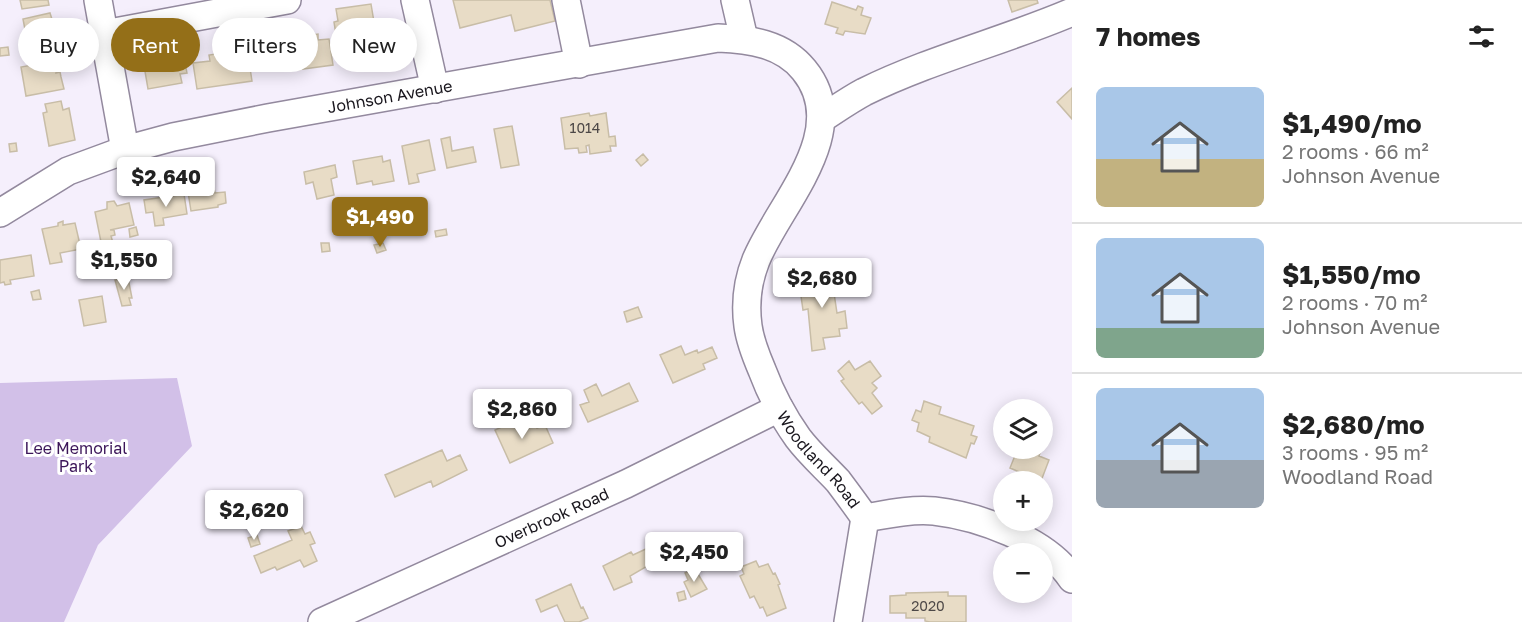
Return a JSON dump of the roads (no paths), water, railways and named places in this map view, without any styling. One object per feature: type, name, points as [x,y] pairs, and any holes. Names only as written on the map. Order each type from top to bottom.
[{"type":"street","points":[[98,0],[125,150]]},
{"type":"street","points":[[104,34],[288,0]]},
{"type":"street","points":[[416,0],[435,89]]},
{"type":"street","points":[[566,0],[579,64]]},
{"type":"street","points":[[735,0],[744,39]]},
{"type":"street","points":[[821,119],[873,89],[1072,12]]},
{"type":"street","name":"Johnson Avenue","points":[[0,213],[68,171],[125,150],[173,137],[718,38],[744,39],[765,44],[785,53],[810,77],[818,93],[821,119],[818,139],[796,188]]},
{"type":"street","name":"Woodland Road","points":[[796,188],[757,258],[750,281],[747,309],[748,328],[754,351],[779,408],[799,438],[837,480],[865,518],[905,511],[933,511],[991,524],[1042,550],[1068,572],[1072,579]]},
{"type":"street","name":"Overbrook Road","points":[[322,622],[626,484],[779,408]]},
{"type":"street","points":[[848,622],[865,518]]},
{"type":"park label","name":"Lee Memorial Park","points":[[76,457]]}]
